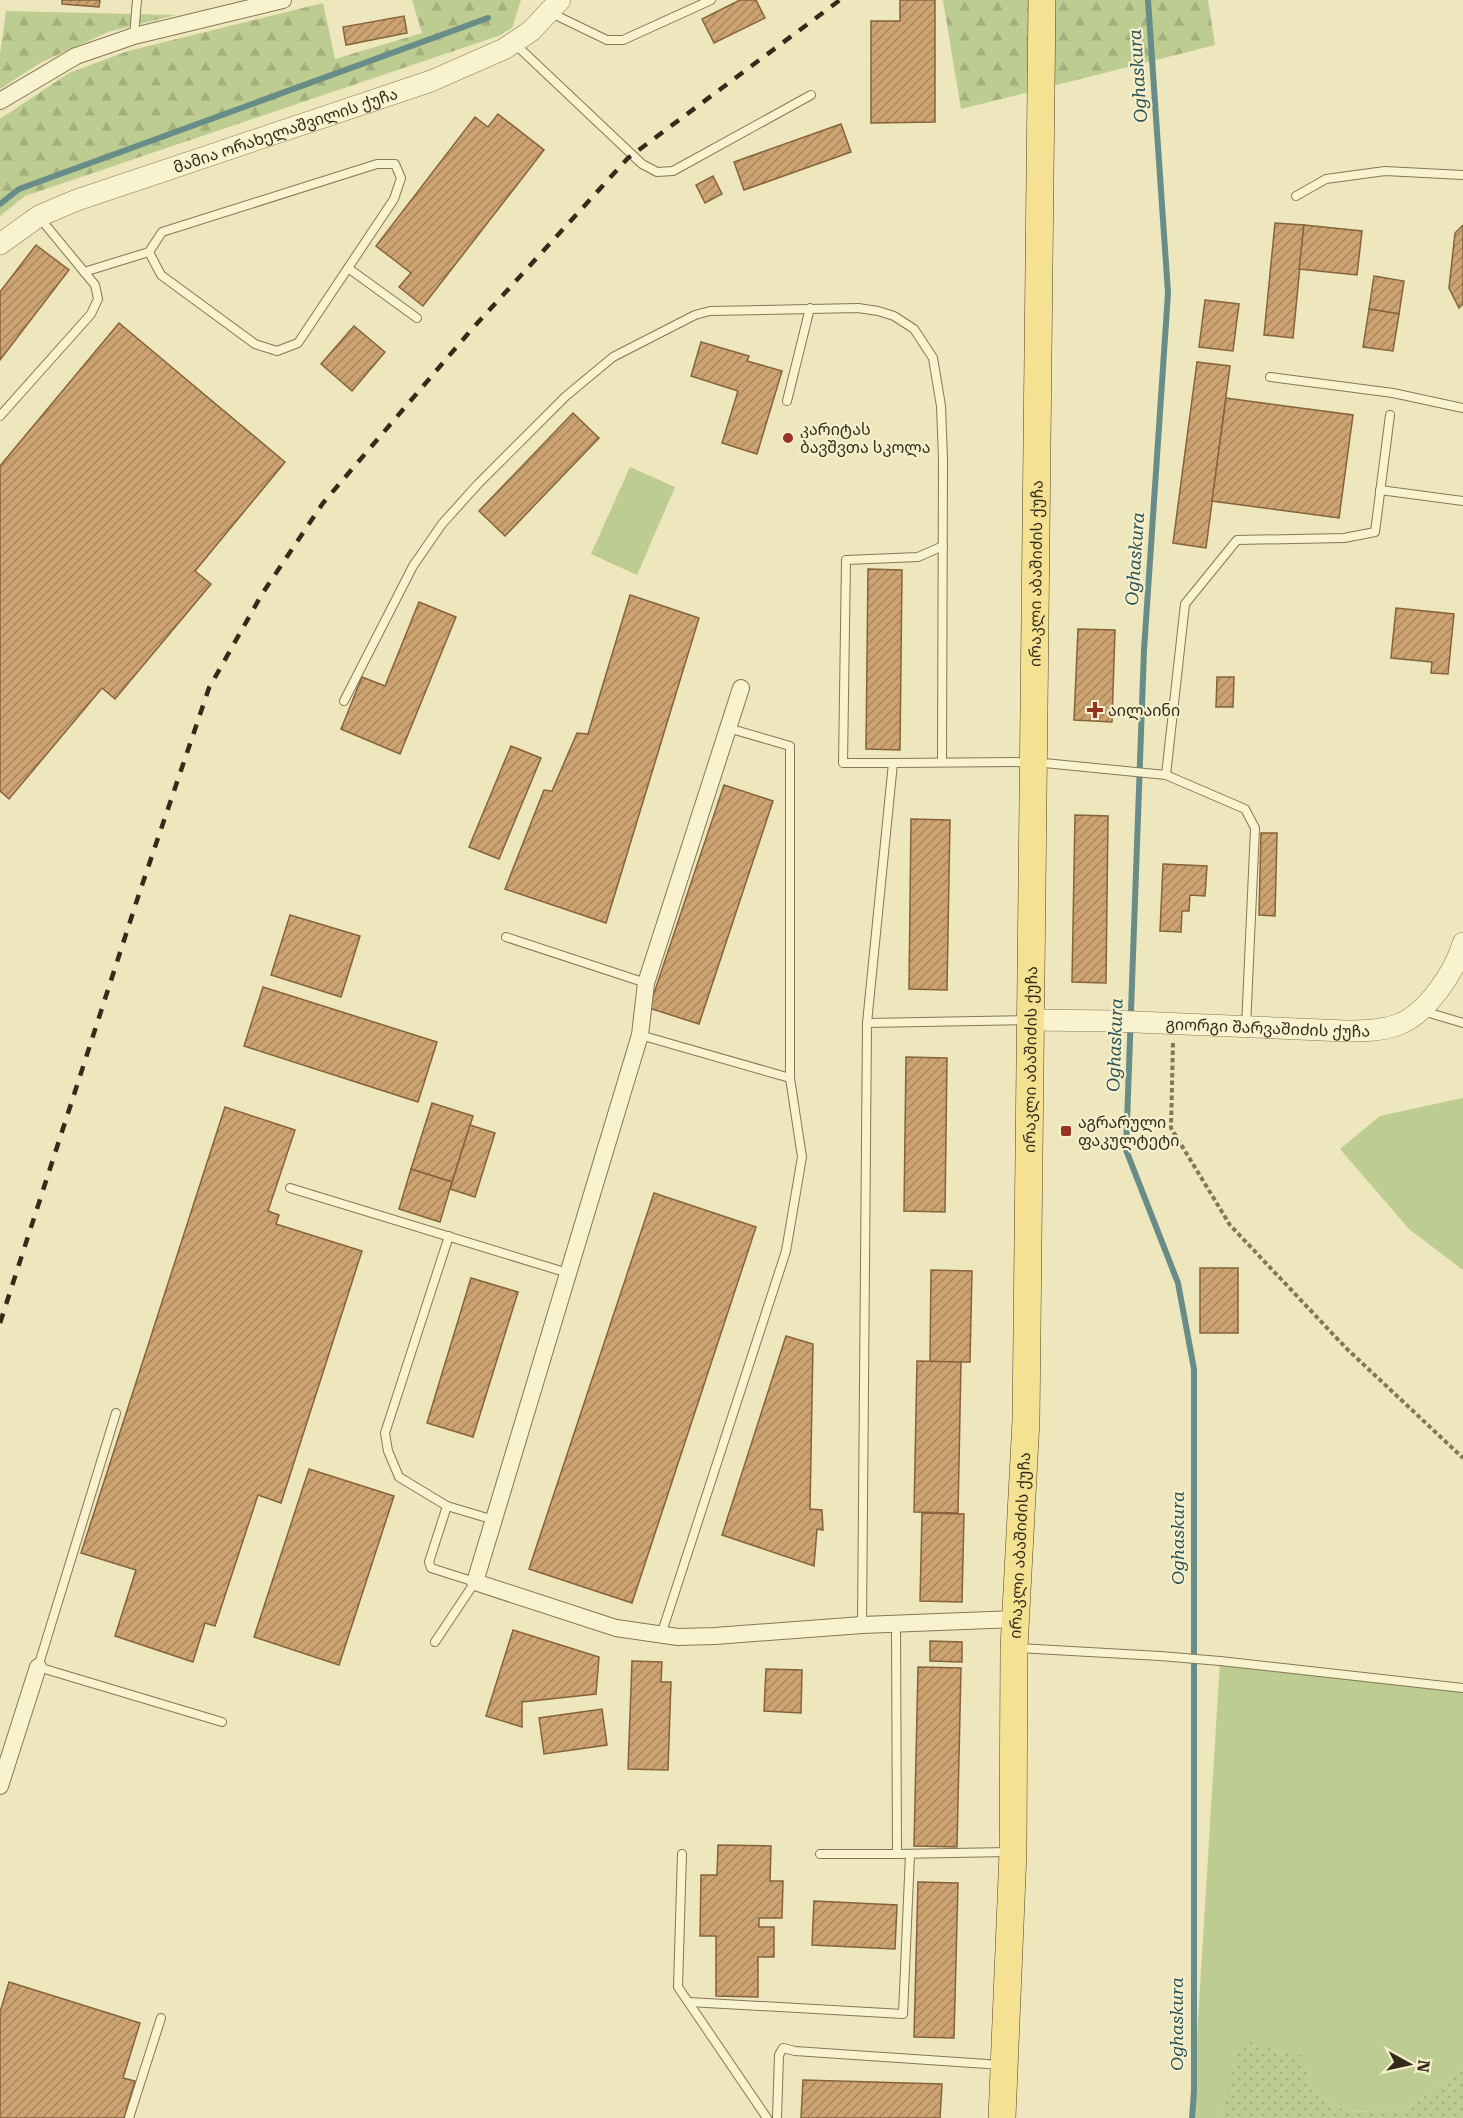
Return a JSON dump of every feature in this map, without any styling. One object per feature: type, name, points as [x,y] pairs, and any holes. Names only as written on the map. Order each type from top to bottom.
[{"type":"main road","name":"ირაკლი აბაშიძის ქუჩა","points":[[1002,2118],[1006,2065],[1013,1852],[1014,1648],[1026,1420],[1042,0]]},
{"type":"street","points":[[0,101],[76,56],[134,36],[283,0]]},
{"type":"street","name":"მამია ორახელაშვილის ქუჩა","points":[[0,244],[39,216],[77,200],[431,81],[514,43],[531,31],[554,6]]},
{"type":"street","points":[[741,688],[646,983],[640,1035],[475,1582],[616,1628],[678,1637],[862,1625],[1016,1619]]},
{"type":"street","name":"გიორგი შარვაშიძის ქუჩა","points":[[1031,1020],[1113,1021],[1345,1032],[1379,1030],[1399,1024],[1420,1010],[1443,987],[1463,944]]},
{"type":"street","points":[[0,1786],[38,1667]]},
{"type":"lane","points":[[134,36],[137,0]]},
{"type":"lane","points":[[554,6],[607,40],[623,40],[711,0]]},
{"type":"lane","points":[[514,43],[642,164],[657,172],[673,171],[811,95]]},
{"type":"lane","points":[[84,272],[149,252],[162,232],[377,164],[395,164],[401,178],[394,199],[298,343],[277,351],[255,344],[161,275],[149,252]]},
{"type":"lane","points":[[1296,196],[1326,179],[1385,171],[1463,175]]},
{"type":"lane","points":[[0,416],[91,314],[98,298],[95,285],[39,216]]},
{"type":"lane","points":[[348,268],[417,318]]},
{"type":"lane","points":[[787,401],[810,308]]},
{"type":"lane","points":[[344,701],[413,566],[442,524],[478,484],[566,396],[613,357],[695,315],[710,311],[858,308],[894,316],[914,329],[933,358],[941,406],[942,762]]},
{"type":"lane","points":[[1270,377],[1393,393],[1463,408]]},
{"type":"lane","points":[[1166,775],[1185,604],[1237,540],[1344,538],[1375,532],[1390,415]]},
{"type":"lane","points":[[1380,490],[1463,501]]},
{"type":"lane","points":[[943,546],[918,557],[846,560],[843,763],[1034,762],[1166,775],[1245,809],[1255,828],[1246,1027]]},
{"type":"lane","points":[[661,1635],[786,1251],[802,1157],[790,1078],[790,746],[728,729]]},
{"type":"lane","points":[[862,1625],[867,1023],[893,763]]},
{"type":"lane","points":[[506,937],[646,983]]},
{"type":"lane","points":[[1420,1010],[1463,1023]]},
{"type":"lane","points":[[867,1023],[1031,1020]]},
{"type":"lane","points":[[640,1035],[790,1078]]},
{"type":"lane","points":[[290,1188],[568,1273]]},
{"type":"lane","points":[[448,1236],[385,1433],[388,1451],[399,1477],[447,1506],[494,1520]]},
{"type":"lane","points":[[116,1413],[38,1667],[222,1722]]},
{"type":"lane","points":[[435,1642],[475,1582],[431,1568],[429,1562],[447,1506]]},
{"type":"lane","points":[[896,1624],[897,1854]]},
{"type":"lane","points":[[1014,1648],[1220,1661],[1463,1688]]},
{"type":"lane","points":[[820,1854],[1013,1852]]},
{"type":"lane","points":[[682,1854],[678,1987],[766,2118]]},
{"type":"lane","points":[[689,2002],[903,2014],[910,1854]]},
{"type":"lane","points":[[129,2118],[161,2018]]},
{"type":"lane","points":[[777,2118],[779,2055],[783,2048],[795,2051],[1006,2065]]},
{"type":"path","points":[[1164,1023],[1171,1128],[1230,1225],[1346,1348],[1463,1458]]},
{"type":"green space","points":[[412,0],[521,0],[512,28],[498,36],[25,196],[0,216],[0,119],[69,73],[128,51],[323,3],[335,59],[422,33]]},
{"type":"green space","points":[[943,0],[1208,0],[1215,45],[961,109]]},
{"type":"green space","points":[[6,11],[176,15],[108,32],[40,63],[0,89],[0,54]]},
{"type":"green space","points":[[630,467],[675,487],[637,575],[591,554]]},
{"type":"green space","points":[[1463,1098],[1463,1270],[1409,1229],[1340,1149],[1380,1116]]},
{"type":"green space","points":[[1220,1661],[1463,1688],[1463,2070],[1405,2110],[1345,2111],[1313,2090],[1303,2056],[1223,2108],[1218,2118],[1192,2118]]},
{"type":"green space","points":[[1241,2039],[1303,2056],[1313,2090],[1345,2111],[1405,2110],[1463,2070],[1463,2118],[1218,2118],[1223,2108]]},
{"type":"building","points":[[62,0],[100,0],[99,7],[62,4]]},
{"type":"building","points":[[740,0],[756,0],[765,18],[714,43],[702,19]]},
{"type":"building","points":[[900,0],[935,0],[935,122],[871,123],[871,21],[900,21]]},
{"type":"building","points":[[404,16],[407,33],[346,45],[343,27]]},
{"type":"building","points":[[498,114],[544,150],[423,306],[399,287],[411,273],[376,246],[475,117],[488,127]]},
{"type":"building","points":[[841,124],[851,152],[744,190],[734,162]]},
{"type":"building","points":[[713,176],[722,194],[705,203],[696,185]]},
{"type":"building","points":[[1275,223],[1304,225],[1293,338],[1264,335]]},
{"type":"building","points":[[1304,225],[1362,231],[1357,275],[1299,269]]},
{"type":"building","points":[[1463,225],[1463,304],[1459,308],[1449,288],[1455,233]]},
{"type":"building","points":[[36,245],[69,270],[0,360],[0,292]]},
{"type":"building","points":[[1374,276],[1404,281],[1399,314],[1369,309]]},
{"type":"building","points":[[1205,300],[1239,304],[1233,351],[1199,347]]},
{"type":"building","points":[[1369,309],[1399,314],[1393,351],[1363,347]]},
{"type":"building","points":[[119,323],[285,462],[195,571],[211,584],[115,699],[102,688],[9,799],[0,791],[0,466]]},
{"type":"building","points":[[354,326],[385,352],[352,391],[321,364]]},
{"type":"building","points":[[701,342],[749,356],[747,361],[782,371],[757,454],[722,443],[738,391],[691,376]]},
{"type":"building","points":[[1197,362],[1230,366],[1206,548],[1173,543]]},
{"type":"building","points":[[1226,398],[1353,415],[1339,518],[1212,501]]},
{"type":"building","points":[[573,413],[599,438],[505,536],[479,511]]},
{"type":"building","points":[[868,569],[902,570],[900,750],[866,749]]},
{"type":"building","points":[[630,595],[699,618],[606,923],[505,889],[544,790],[552,791],[577,733],[588,734]]},
{"type":"building","points":[[419,602],[456,617],[400,754],[341,729],[362,677],[385,686]]},
{"type":"building","points":[[1396,608],[1454,614],[1448,674],[1431,673],[1432,662],[1391,658]]},
{"type":"building","points":[[1078,629],[1115,630],[1112,722],[1074,720]]},
{"type":"building","points":[[1217,677],[1234,677],[1233,707],[1216,707]]},
{"type":"building","points":[[511,746],[541,758],[499,859],[469,847]]},
{"type":"building","points":[[724,785],[773,801],[699,1024],[649,1008]]},
{"type":"building","points":[[1075,815],[1108,816],[1106,983],[1072,982]]},
{"type":"building","points":[[911,819],[950,820],[947,990],[909,989]]},
{"type":"building","points":[[1261,833],[1277,833],[1275,916],[1259,915]]},
{"type":"building","points":[[1163,864],[1207,866],[1205,896],[1190,895],[1189,911],[1182,911],[1181,932],[1160,931]]},
{"type":"building","points":[[290,915],[360,936],[341,997],[271,975]]},
{"type":"building","points":[[263,987],[437,1042],[418,1102],[244,1046]]},
{"type":"building","points":[[906,1057],[947,1058],[945,1212],[904,1211]]},
{"type":"building","points":[[432,1103],[473,1116],[452,1182],[411,1169]]},
{"type":"building","points":[[225,1107],[295,1130],[268,1211],[279,1215],[276,1224],[362,1251],[281,1503],[258,1495],[215,1626],[205,1623],[193,1662],[115,1636],[136,1570],[81,1553]]},
{"type":"building","points":[[470,1125],[495,1133],[475,1197],[450,1189]]},
{"type":"building","points":[[411,1169],[452,1182],[440,1222],[399,1209]]},
{"type":"building","points":[[654,1193],[756,1227],[632,1603],[529,1569]]},
{"type":"building","points":[[1200,1268],[1238,1268],[1238,1333],[1200,1333]]},
{"type":"building","points":[[931,1270],[972,1271],[970,1362],[930,1362]]},
{"type":"building","points":[[471,1278],[518,1292],[473,1437],[427,1423]]},
{"type":"building","points":[[786,1336],[813,1344],[810,1509],[822,1510],[823,1530],[817,1529],[814,1566],[722,1535]]},
{"type":"building","points":[[917,1361],[961,1362],[958,1513],[914,1512]]},
{"type":"building","points":[[309,1469],[394,1496],[339,1665],[254,1637]]},
{"type":"building","points":[[922,1513],[964,1514],[962,1602],[920,1601]]},
{"type":"building","points":[[513,1630],[599,1657],[596,1694],[522,1702],[522,1727],[486,1716]]},
{"type":"building","points":[[930,1641],[962,1642],[962,1662],[930,1661]]},
{"type":"building","points":[[632,1661],[662,1662],[661,1682],[671,1682],[668,1770],[628,1769]]},
{"type":"building","points":[[918,1667],[961,1668],[957,1847],[914,1846]]},
{"type":"building","points":[[766,1669],[802,1670],[801,1713],[764,1711]]},
{"type":"building","points":[[602,1709],[607,1745],[544,1754],[539,1718]]},
{"type":"building","points":[[718,1845],[771,1846],[770,1881],[783,1881],[782,1918],[759,1918],[759,1927],[774,1927],[774,1957],[758,1957],[758,1997],[716,1996],[716,1936],[700,1936],[701,1875],[717,1875]]},
{"type":"building","points":[[918,1882],[958,1883],[954,2038],[914,2037]]},
{"type":"building","points":[[814,1901],[897,1905],[895,1949],[812,1945]]},
{"type":"building","points":[[9,1982],[140,2023],[123,2078],[135,2081],[124,2118],[0,2118],[0,2012]]},
{"type":"building","points":[[803,2080],[942,2084],[940,2118],[801,2118]]},
{"type":"waterway","name":"Oghaskura","points":[[1148,0],[1168,293],[1144,650],[1126,1150],[1178,1283],[1194,1369],[1194,2091],[1192,2118]]},
{"type":"waterway","points":[[0,204],[19,189],[488,18]]},
{"type":"railway","points":[[0,1323],[139,894],[209,688],[262,594],[323,503],[472,329],[628,158],[840,0]]},
{"type":"place","name":"კარიტას ბავშვთა სკოლა","points":[[788,438]]},
{"type":"place","name":"აილაინი","points":[[1095,710]]},
{"type":"place","name":"აგრარული ფაკულტეტი","points":[[1066,1131]]}]
